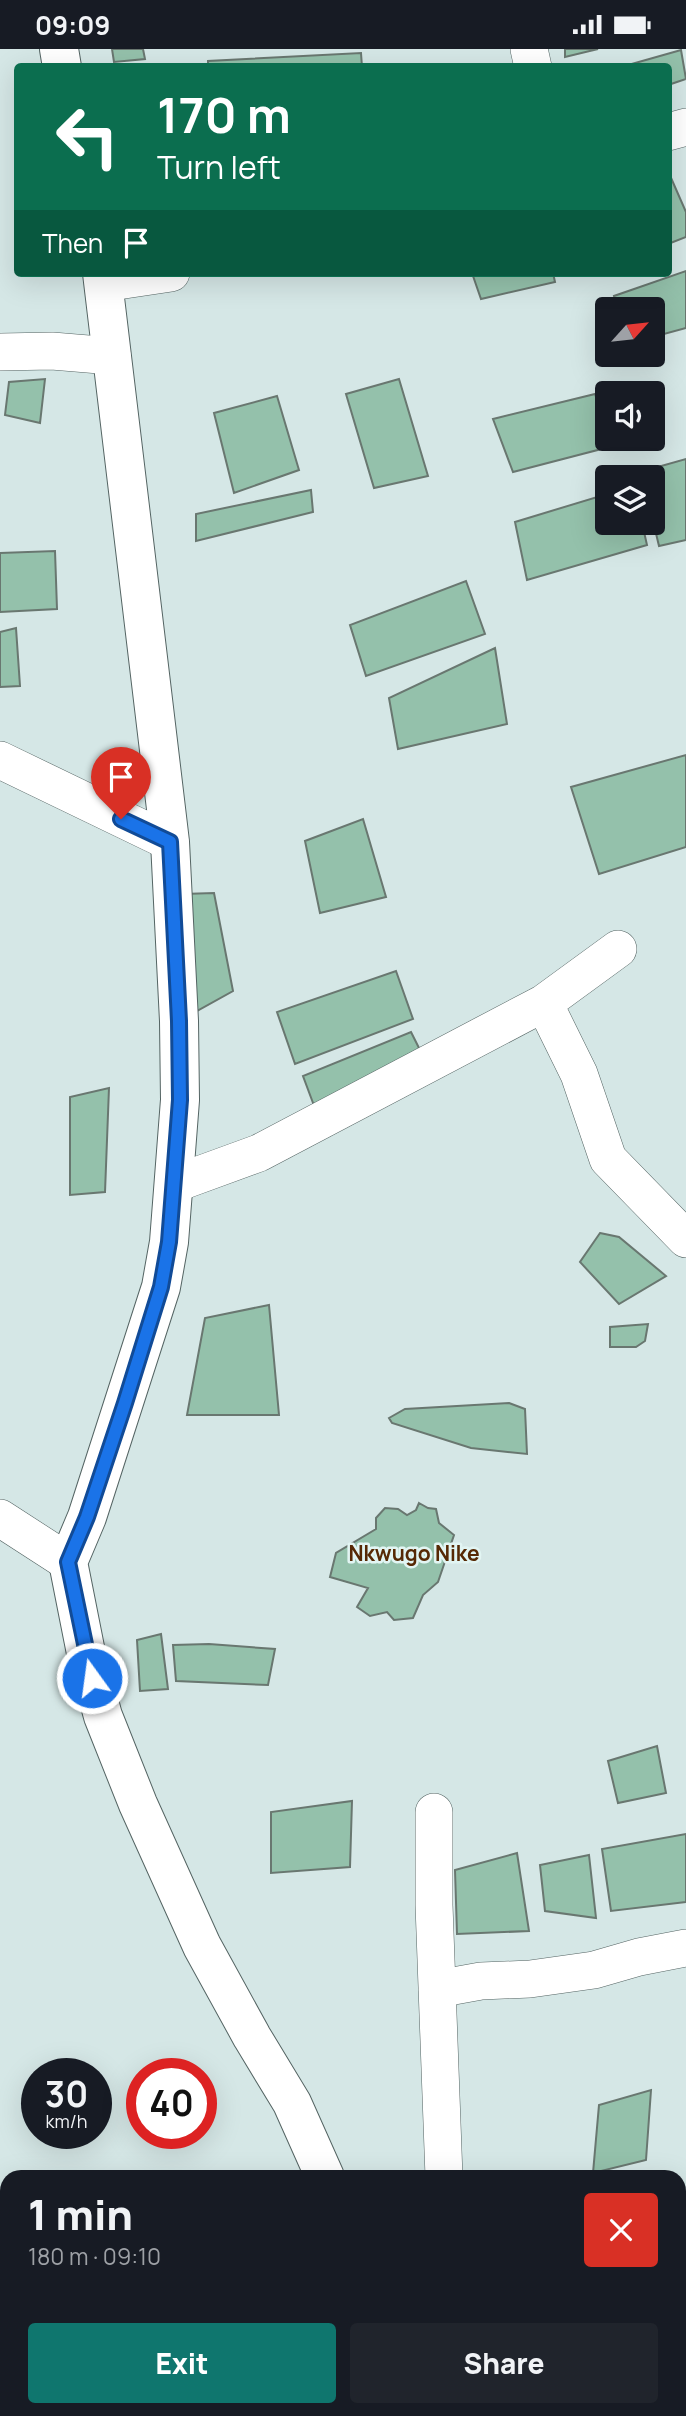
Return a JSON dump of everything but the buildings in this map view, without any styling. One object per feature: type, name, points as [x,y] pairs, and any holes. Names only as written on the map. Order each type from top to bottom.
[{"type":"street","points":[[103,278],[170,842],[180,1100],[169,1242],[161,1287],[87,1517],[68,1562],[87,1658],[103,1716],[138,1804],[202,1946],[292,2103],[322,2170]]},
{"type":"street","points":[[0,352],[51,351],[113,356]]},
{"type":"street","points":[[0,760],[170,842]]},
{"type":"street","points":[[174,1184],[259,1153],[544,1003],[618,949]]},
{"type":"street","points":[[544,1003],[579,1074],[608,1159],[686,1238]]},
{"type":"street","points":[[0,1518],[68,1562]]},
{"type":"street","points":[[434,1812],[434,1905],[444,2170]]},
{"type":"street","points":[[437,1989],[481,1981],[530,1979],[594,1970],[686,1948]]},
{"type":"district","name":"Nkwugo Nike","points":[[414,1554]]},
{"type":"route","points":[[92,1678],[68,1562],[87,1517],[161,1287],[169,1242],[180,1100],[170,842],[121,819]]}]
